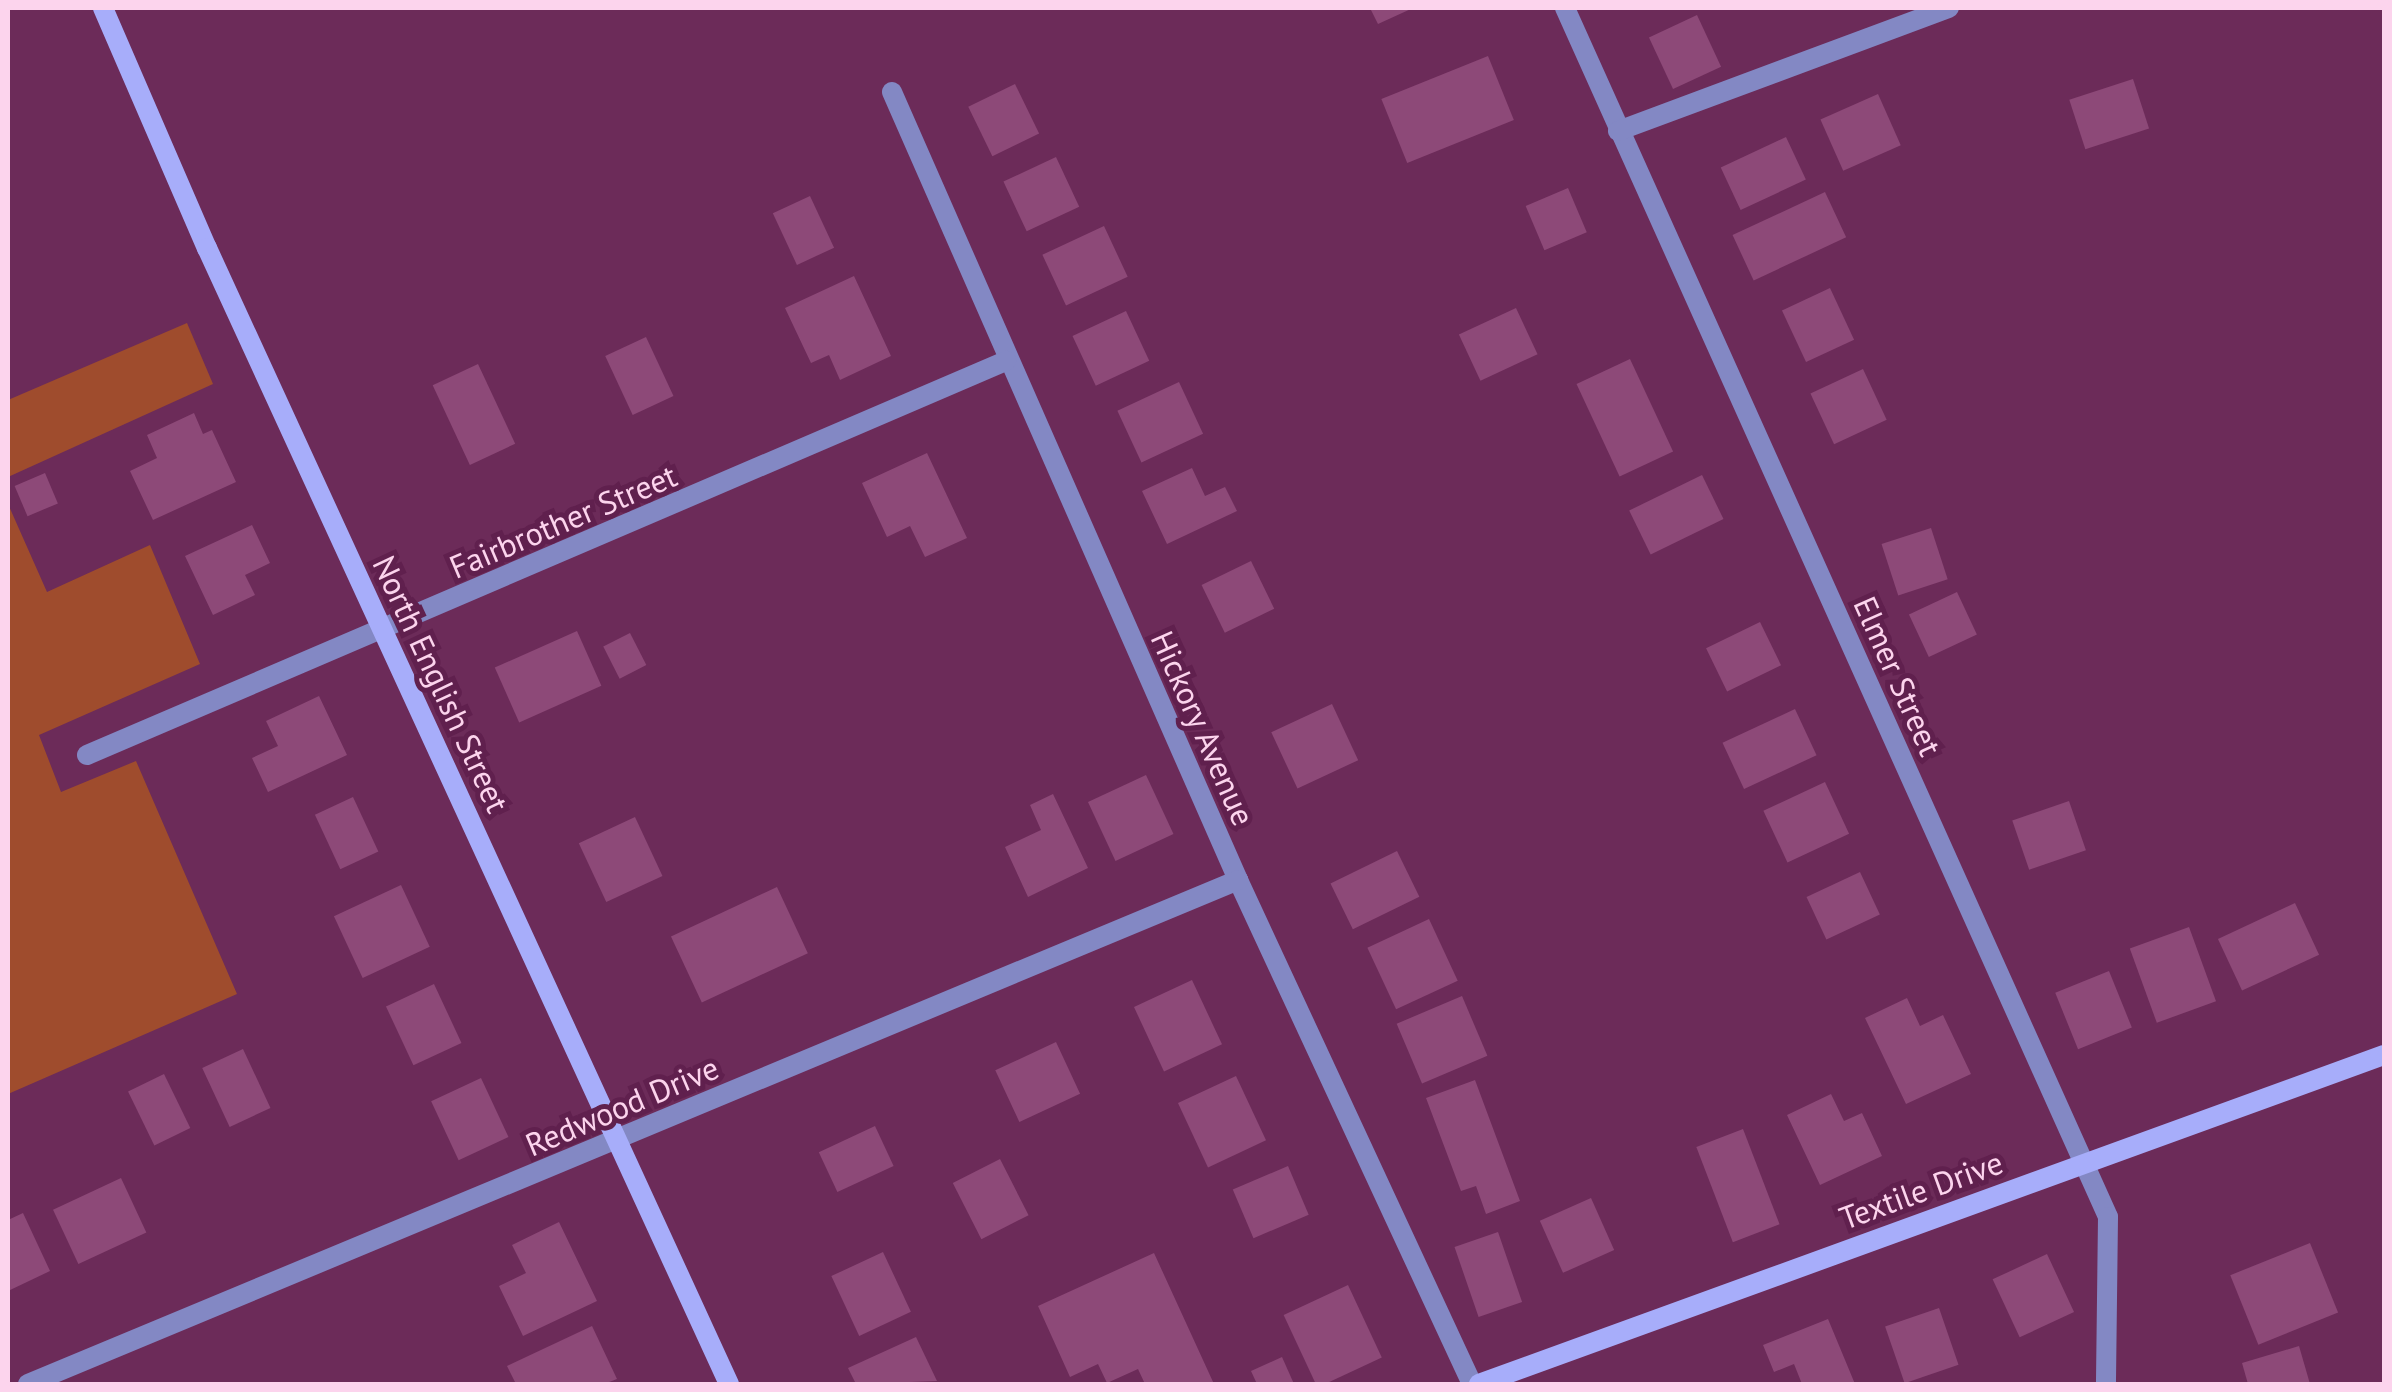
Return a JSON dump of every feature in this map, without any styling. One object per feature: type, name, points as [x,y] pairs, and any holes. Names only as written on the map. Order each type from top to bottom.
[{"type":"street","name":"North English Street","points":[[104,8],[384,632],[729,1384]]},
{"type":"street","name":"Elmer Street","points":[[1565,8],[2108,1217],[2106,1384]]},
{"type":"street","points":[[1618,131],[1949,8]]},
{"type":"street","name":"Hickory Avenue","points":[[892,92],[1006,361],[1238,880],[1476,1384]]},
{"type":"street","name":"Fairbrother Street","points":[[87,754],[384,632],[1006,361]]},
{"type":"street","name":"Redwood Drive","points":[[28,1384],[1238,880]]},
{"type":"street","name":"Textile Drive","points":[[1476,1384],[2384,1054]]},
{"type":"shaded area","points":[[187,323],[213,384],[8,477],[8,400]]},
{"type":"shaded area","points":[[8,504],[47,592],[150,545],[200,664],[39,735],[61,792],[136,761],[237,994],[8,1094]]},
{"type":"building","points":[[1370,8],[1413,8],[1378,24]]},
{"type":"building","points":[[1697,15],[1721,67],[1673,89],[1649,37]]},
{"type":"building","points":[[1488,56],[1514,120],[1407,163],[1381,99]]},
{"type":"building","points":[[2133,79],[2149,128],[2085,149],[2069,100]]},
{"type":"building","points":[[1015,84],[1039,133],[992,156],[968,107]]},
{"type":"building","points":[[1878,94],[1901,145],[1843,171],[1820,120]]},
{"type":"building","points":[[1786,137],[1806,180],[1741,210],[1721,167]]},
{"type":"building","points":[[1056,157],[1079,207],[1027,231],[1003,182]]},
{"type":"building","points":[[1568,188],[1587,232],[1544,250],[1526,206]]},
{"type":"building","points":[[1825,192],[1846,237],[1754,280],[1733,235]]},
{"type":"building","points":[[810,196],[834,248],[797,265],[773,213]]},
{"type":"building","points":[[1104,226],[1128,277],[1066,305],[1042,255]]},
{"type":"building","points":[[854,276],[891,356],[840,380],[829,355],[811,363],[785,308]]},
{"type":"building","points":[[1830,288],[1854,340],[1806,362],[1782,310]]},
{"type":"building","points":[[1516,308],[1538,354],[1480,381],[1459,335]]},
{"type":"building","points":[[1126,311],[1149,361],[1096,386],[1073,336]]},
{"type":"building","points":[[646,337],[673,396],[633,415],[605,356]]},
{"type":"building","points":[[1630,359],[1673,451],[1620,476],[1577,384]]},
{"type":"building","points":[[478,364],[515,444],[470,465],[433,385]]},
{"type":"building","points":[[1863,369],[1887,420],[1834,444],[1810,394]]},
{"type":"building","points":[[1179,382],[1203,434],[1141,462],[1117,411]]},
{"type":"building","points":[[194,413],[203,434],[212,430],[236,482],[153,520],[130,471],[157,458],[147,435]]},
{"type":"building","points":[[927,453],[967,538],[925,557],[910,526],[887,537],[862,483]]},
{"type":"building","points":[[1192,468],[1205,496],[1225,487],[1237,511],[1167,544],[1142,491]]},
{"type":"building","points":[[45,473],[58,503],[28,516],[15,486]]},
{"type":"building","points":[[1702,475],[1723,519],[1651,555],[1629,511]]},
{"type":"building","points":[[252,525],[270,563],[245,575],[255,595],[213,615],[185,556]]},
{"type":"building","points":[[1931,528],[1948,579],[1898,595],[1882,544]]},
{"type":"building","points":[[1251,561],[1274,609],[1225,633],[1202,585]]},
{"type":"building","points":[[1957,592],[1977,635],[1929,657],[1909,614]]},
{"type":"building","points":[[1760,622],[1781,665],[1727,691],[1706,648]]},
{"type":"building","points":[[577,631],[601,686],[519,722],[495,668]]},
{"type":"building","points":[[630,633],[646,665],[620,679],[603,647]]},
{"type":"building","points":[[319,696],[347,755],[268,792],[252,758],[278,746],[266,721]]},
{"type":"building","points":[[1332,704],[1358,760],[1297,789],[1271,732]]},
{"type":"building","points":[[1795,709],[1817,755],[1744,789],[1722,743]]},
{"type":"building","points":[[1146,775],[1173,834],[1115,861],[1088,802]]},
{"type":"building","points":[[1825,782],[1849,834],[1787,862],[1763,811]]},
{"type":"building","points":[[1053,794],[1088,868],[1028,897],[1005,847],[1041,830],[1030,805]]},
{"type":"building","points":[[353,797],[378,851],[340,869],[315,815]]},
{"type":"building","points":[[2069,801],[2086,850],[2029,870],[2012,821]]},
{"type":"building","points":[[635,817],[662,876],[606,902],[579,843]]},
{"type":"building","points":[[1397,851],[1419,897],[1353,929],[1330,883]]},
{"type":"building","points":[[1860,872],[1880,915],[1826,940],[1807,897]]},
{"type":"building","points":[[401,885],[430,947],[363,978],[334,916]]},
{"type":"building","points":[[777,887],[808,953],[702,1003],[671,936]]},
{"type":"building","points":[[2295,903],[2319,955],[2242,991],[2218,939]]},
{"type":"building","points":[[1429,919],[1458,981],[1396,1009],[1367,948]]},
{"type":"building","points":[[2189,927],[2216,1001],[2157,1023],[2130,949]]},
{"type":"building","points":[[2109,971],[2132,1028],[2078,1049],[2055,993]]},
{"type":"building","points":[[1192,980],[1222,1044],[1164,1071],[1134,1007]]},
{"type":"building","points":[[434,984],[461,1043],[413,1065],[386,1006]]},
{"type":"building","points":[[1462,996],[1487,1056],[1422,1084],[1397,1024]]},
{"type":"building","points":[[1907,998],[1920,1026],[1943,1015],[1971,1074],[1906,1104],[1865,1018]]},
{"type":"building","points":[[1056,1042],[1080,1094],[1019,1122],[995,1070]]},
{"type":"building","points":[[243,1049],[270,1108],[230,1127],[202,1068]]},
{"type":"building","points":[[164,1074],[190,1128],[154,1145],[128,1092]]},
{"type":"building","points":[[1236,1076],[1266,1140],[1208,1167],[1178,1103]]},
{"type":"building","points":[[481,1078],[508,1137],[459,1160],[431,1101]]},
{"type":"building","points":[[1475,1080],[1520,1201],[1486,1214],[1476,1186],[1461,1191],[1426,1098]]},
{"type":"building","points":[[1831,1094],[1844,1121],[1862,1113],[1882,1156],[1820,1185],[1787,1115]]},
{"type":"building","points":[[875,1126],[894,1166],[837,1192],[819,1152]]},
{"type":"building","points":[[1743,1129],[1780,1224],[1733,1242],[1696,1147]]},
{"type":"building","points":[[1000,1159],[1029,1215],[981,1239],[953,1183]]},
{"type":"building","points":[[1288,1166],[1309,1215],[1253,1238],[1233,1189]]},
{"type":"building","points":[[121,1178],[146,1232],[78,1264],[53,1210]]},
{"type":"building","points":[[1591,1198],[1614,1250],[1563,1273],[1540,1221]]},
{"type":"building","points":[[23,1213],[50,1271],[8,1291],[8,1220]]},
{"type":"building","points":[[559,1222],[597,1301],[523,1336],[499,1286],[526,1273],[512,1245]]},
{"type":"building","points":[[1498,1232],[1522,1302],[1479,1317],[1455,1247]]},
{"type":"building","points":[[2310,1243],[2338,1313],[2258,1345],[2230,1275]]},
{"type":"building","points":[[883,1252],[911,1312],[859,1336],[831,1276]]},
{"type":"building","points":[[1154,1253],[1214,1384],[1145,1384],[1138,1369],[1107,1383],[1098,1364],[1070,1377],[1038,1306]]},
{"type":"building","points":[[2047,1254],[2074,1312],[2020,1337],[1993,1279]]},
{"type":"building","points":[[1348,1285],[1382,1358],[1325,1384],[1316,1384],[1284,1315]]},
{"type":"building","points":[[1939,1308],[1959,1365],[1905,1383],[1885,1327]]},
{"type":"building","points":[[1828,1319],[1855,1384],[1802,1384],[1794,1364],[1774,1372],[1763,1345]]},
{"type":"building","points":[[592,1326],[617,1379],[604,1384],[516,1384],[507,1366]]},
{"type":"building","points":[[916,1337],[937,1381],[856,1384],[848,1368]]},
{"type":"building","points":[[2299,1346],[2310,1384],[2248,1384],[2242,1363]]},
{"type":"building","points":[[1282,1357],[1294,1384],[1257,1384],[1251,1371]]}]
